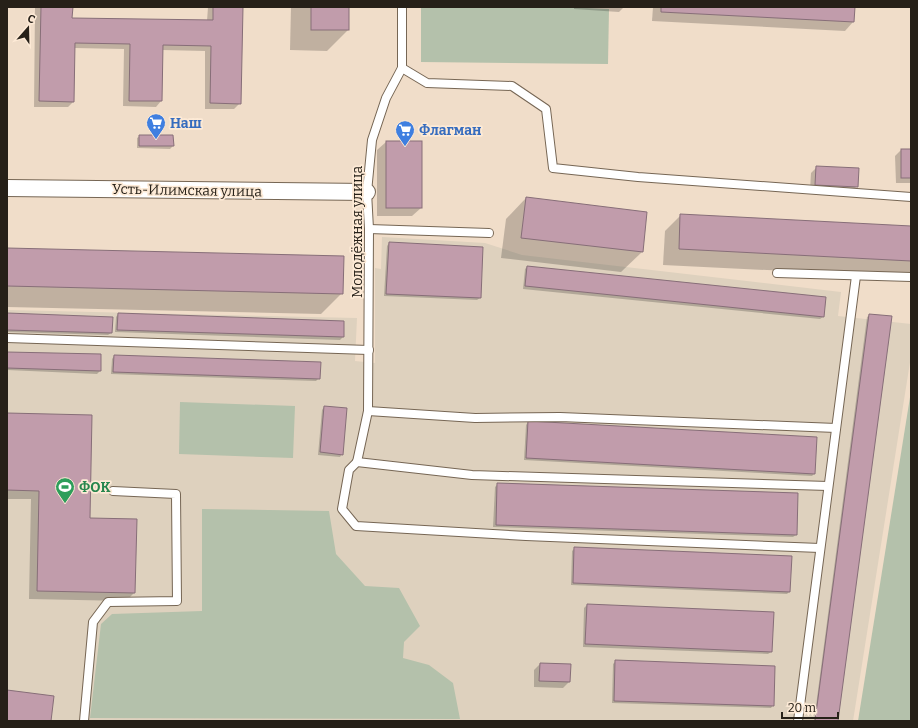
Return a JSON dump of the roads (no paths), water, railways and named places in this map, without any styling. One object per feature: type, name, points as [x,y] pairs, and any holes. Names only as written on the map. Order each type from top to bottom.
[{"type":"street","name":"Усть-Илимская улица","points":[[7,188],[367,192]]},
{"type":"lane","name":"Молодёжная улица","points":[[402,7],[402,68],[386,98],[372,140],[367,192],[369,228],[368,411],[357,462],[349,470],[342,509],[356,526],[534,536],[820,548]]},
{"type":"lane","points":[[402,68],[427,83],[512,86],[546,109],[553,168],[638,177],[911,197]]},
{"type":"lane","points":[[369,228],[489,233]]},
{"type":"lane","points":[[777,273],[911,277]]},
{"type":"lane","points":[[798,721],[856,276]]},
{"type":"lane","points":[[7,338],[369,350]]},
{"type":"lane","points":[[368,411],[475,418],[560,416],[836,428]]},
{"type":"lane","points":[[357,462],[472,475],[828,486]]},
{"type":"lane","points":[[84,721],[93,622],[108,602],[177,601],[176,494],[113,491]]},
{"type":"place","name":"Наш","points":[[156,140]]},
{"type":"place","name":"Флагман","points":[[405,147]]},
{"type":"place","name":"ФОК","points":[[65,504]]}]
